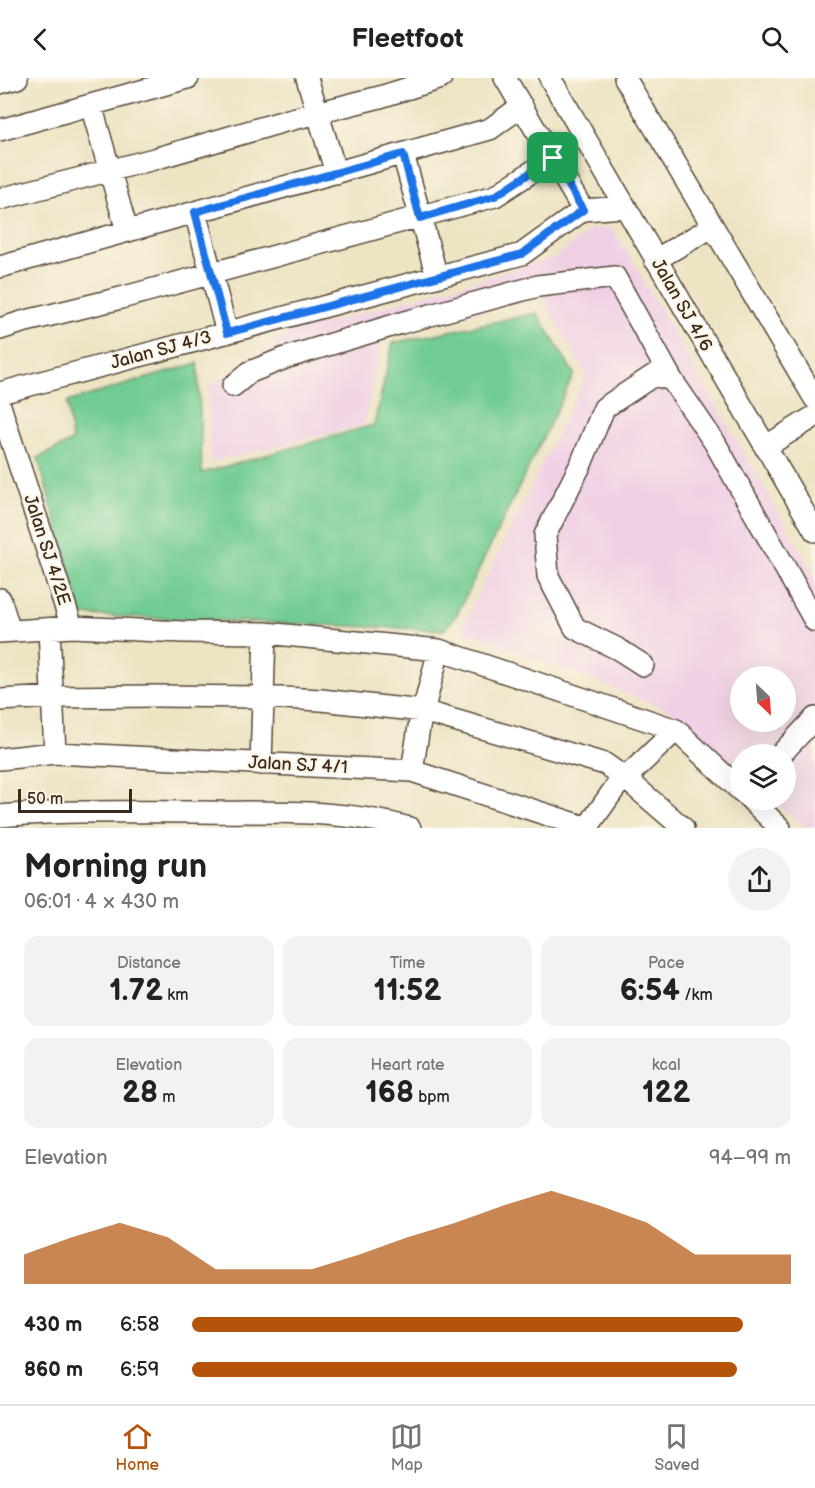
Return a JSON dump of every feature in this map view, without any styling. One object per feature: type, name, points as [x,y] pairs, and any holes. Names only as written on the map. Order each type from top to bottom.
[{"type":"street","points":[[0,83],[17,78]]},
{"type":"street","points":[[0,130],[188,78]]},
{"type":"street","points":[[307,78],[336,172]]},
{"type":"street","points":[[0,199],[380,97],[441,78]]},
{"type":"street","points":[[505,78],[583,210],[624,207]]},
{"type":"street","name":"Jalan SJ 4/6","points":[[550,78],[815,531]]},
{"type":"street","points":[[625,78],[815,399]]},
{"type":"street","points":[[91,105],[127,231]]},
{"type":"street","points":[[0,267],[490,129],[522,106]]},
{"type":"street","points":[[403,154],[437,277]]},
{"type":"street","points":[[0,329],[495,196],[553,158]]},
{"type":"street","name":"Jalan SJ 4/3","points":[[0,393],[522,254],[583,210]]},
{"type":"street","points":[[195,212],[227,333]]},
{"type":"street","points":[[655,260],[712,227]]},
{"type":"street","points":[[233,386],[250,372],[285,358],[401,323],[538,286],[615,278],[672,380],[715,443],[815,621]]},
{"type":"street","points":[[643,665],[618,649],[575,628],[548,576],[545,535],[581,464],[604,408],[654,375],[672,380]]},
{"type":"street","name":"Jalan SJ 4/2E","points":[[0,406],[6,444],[72,627]]},
{"type":"street","points":[[765,447],[815,416]]},
{"type":"street","points":[[0,599],[5,632],[72,627],[265,633],[439,650],[676,730],[730,780]]},
{"type":"street","points":[[49,629],[55,753]]},
{"type":"street","points":[[261,764],[265,633]]},
{"type":"street","points":[[412,771],[419,727],[439,650]]},
{"type":"street","points":[[0,700],[52,697],[263,697],[321,700],[423,711],[605,764],[625,778],[683,828]]},
{"type":"street","points":[[790,744],[815,718]]},
{"type":"street","points":[[587,828],[615,788],[676,730]]},
{"type":"street","name":"Jalan SJ 4/1","points":[[0,759],[55,753],[412,771],[587,828]]},
{"type":"street","points":[[761,810],[780,828]]},
{"type":"street","points":[[0,816],[117,812],[272,820],[326,814],[382,820],[410,828]]},
{"type":"shaded area","points":[[613,228],[815,575],[815,826],[813,828],[806,828],[785,810],[796,810],[796,744],[730,744],[730,762],[671,711],[461,629],[586,375],[541,296],[383,335],[364,425],[210,462],[208,387],[289,334],[554,258],[591,229]]},
{"type":"green space","points":[[537,313],[574,374],[457,614],[444,630],[82,615],[38,458],[72,441],[67,402],[198,363],[202,473],[374,425],[393,343]]},
{"type":"route","points":[[403,154],[420,218],[495,196],[553,158],[583,210],[522,254],[227,333],[195,212],[403,154]]}]
